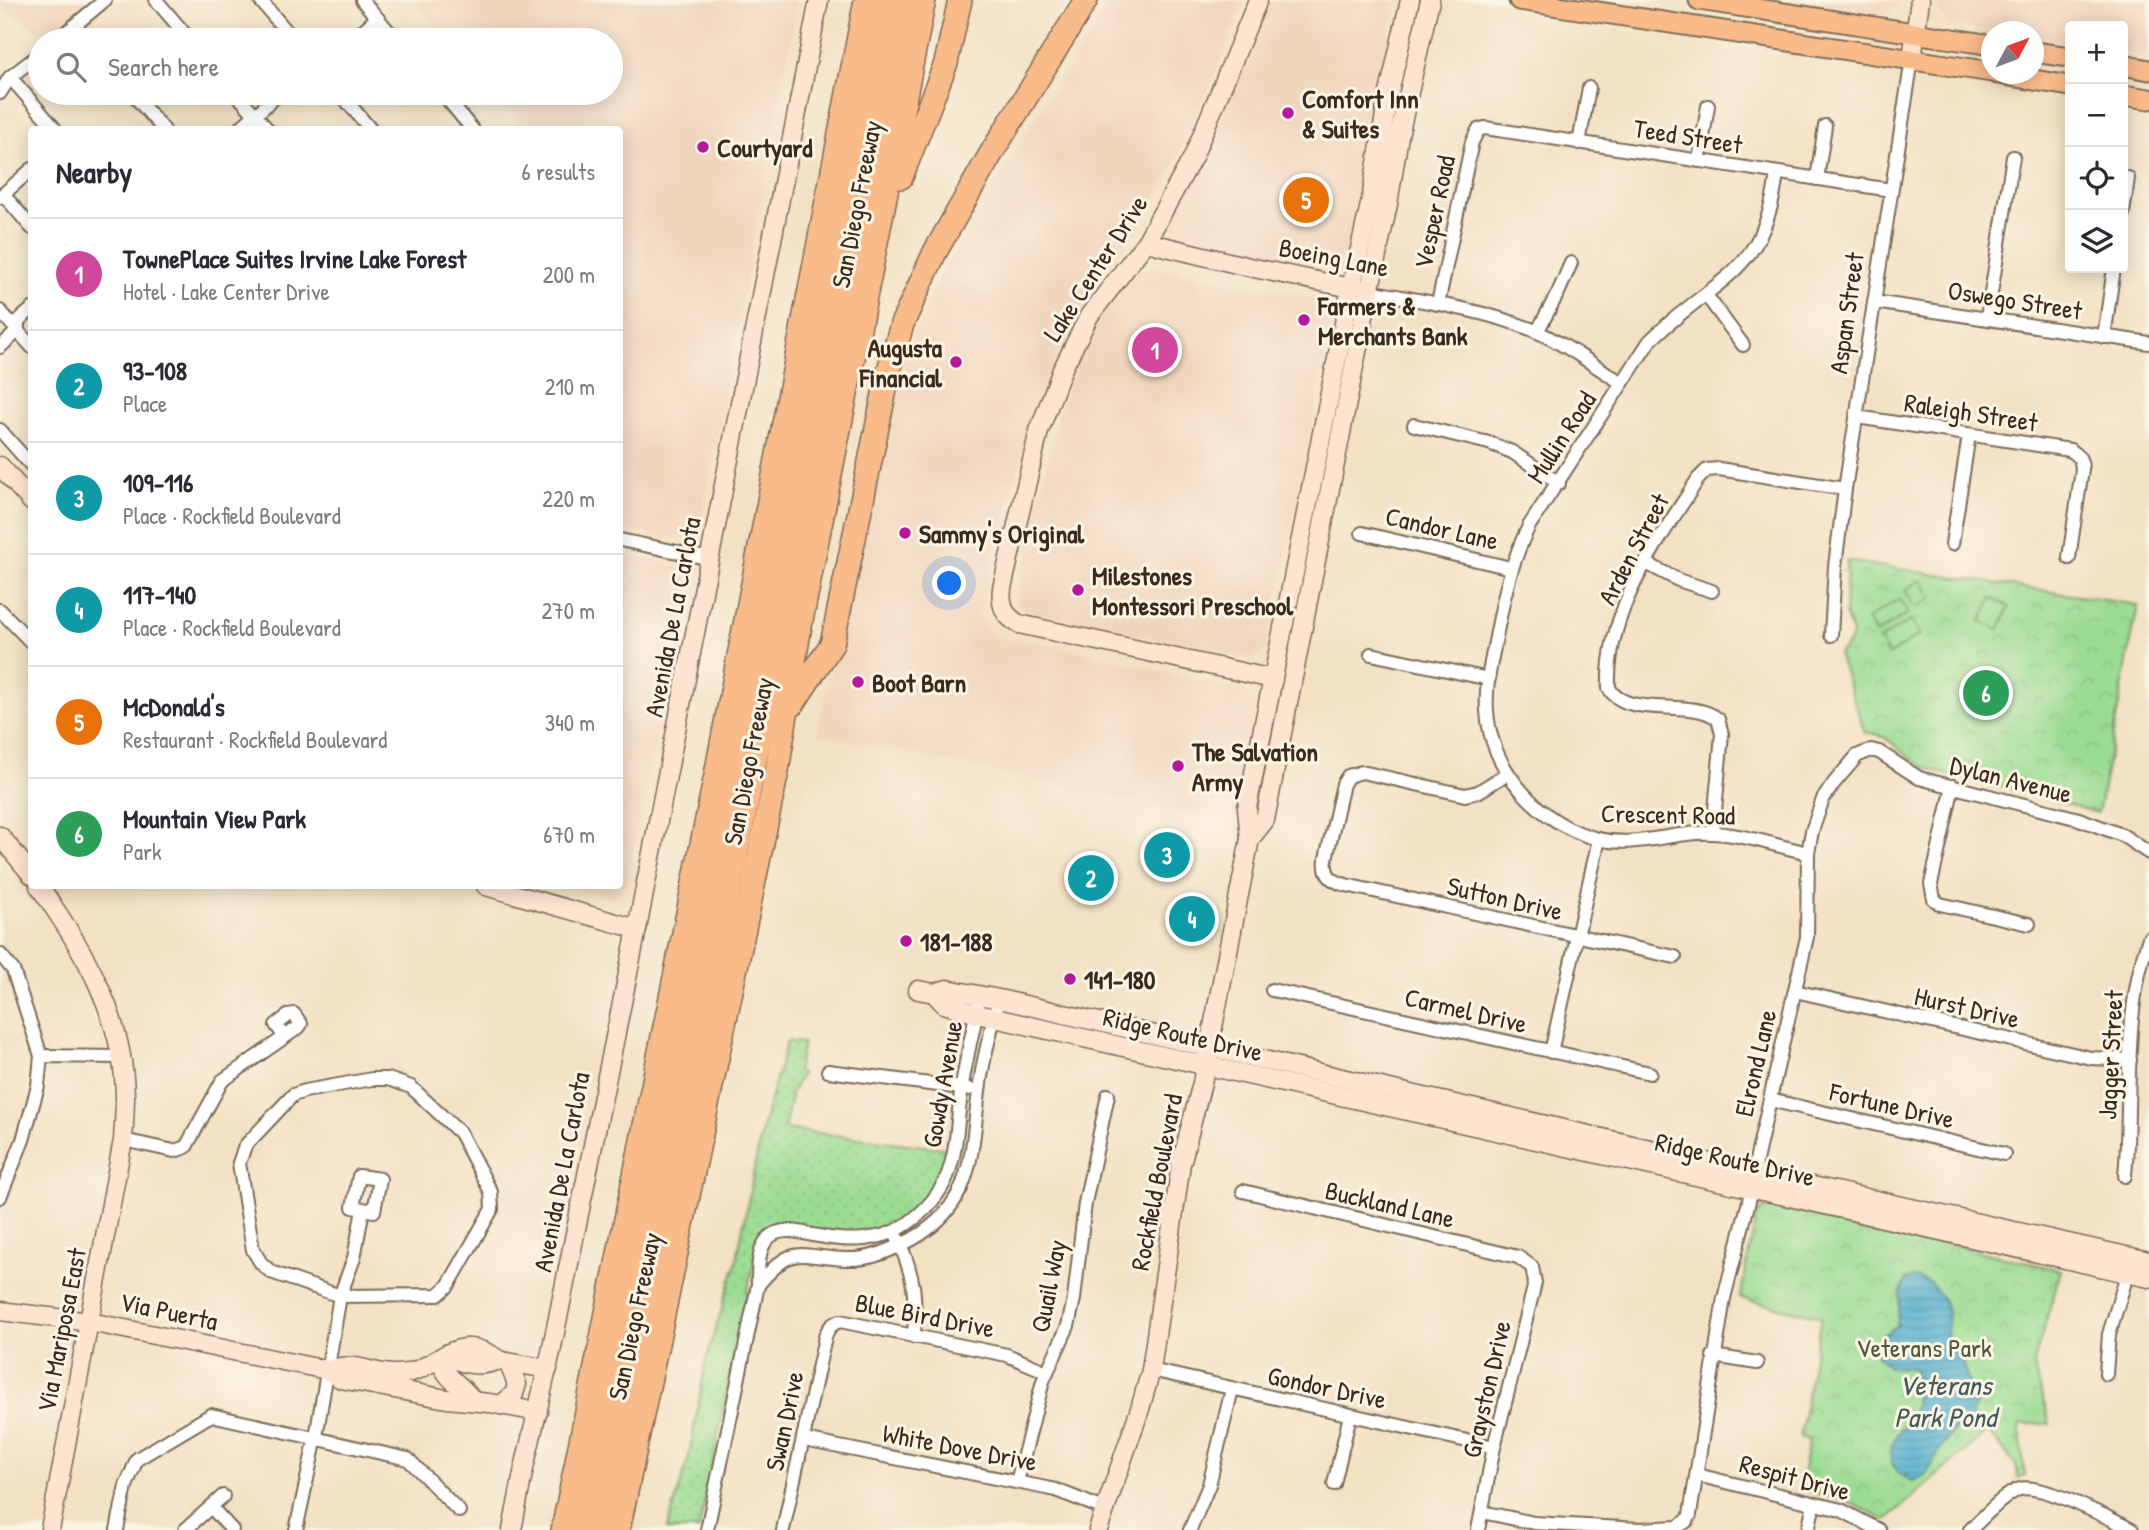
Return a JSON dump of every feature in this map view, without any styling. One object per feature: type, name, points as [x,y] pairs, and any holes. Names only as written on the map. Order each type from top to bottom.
[{"type":"highway","points":[[849,0],[856,46]]},
{"type":"highway","name":"San Diego Freeway","points":[[563,1530],[716,775],[866,0]]},
{"type":"highway","points":[[579,1530],[888,0]]},
{"type":"highway","points":[[599,1530],[905,0]]},
{"type":"highway","name":"San Diego Freeway","points":[[618,1530],[787,713],[799,631],[924,0]]},
{"type":"highway","points":[[880,229],[946,63],[960,0]]},
{"type":"highway","points":[[787,713],[832,643],[889,370],[902,324],[935,252],[992,152],[1086,0]]},
{"type":"main road","name":"Avenida De La Carlota","points":[[512,1530],[548,1369],[637,929],[819,0]]},
{"type":"main road","name":"Lake Center Drive","points":[[1258,0],[1193,157],[1146,242],[1116,277],[1089,316],[1062,370],[1039,432],[1001,601],[1007,615],[1019,624],[1273,679]]},
{"type":"main road","name":"Rockfield Boulevard","points":[[1098,1530],[1151,1370],[1181,1164],[1207,1057],[1250,839],[1247,808],[1371,200],[1387,102],[1410,0]]},
{"type":"main road","name":"Rockfield Boulevard","points":[[1250,839],[1265,820],[1388,204],[1399,136],[1430,0]]},
{"type":"main road","points":[[1520,0],[1981,70]]},
{"type":"main road","points":[[1699,0],[1981,43]]},
{"type":"main road","name":"Aspan Street","points":[[1912,59],[1920,0]]},
{"type":"main road","points":[[2044,53],[2065,56]]},
{"type":"main road","points":[[2128,66],[2149,69]]},
{"type":"main road","points":[[2044,82],[2065,85]]},
{"type":"main road","points":[[2128,84],[2149,86]]},
{"type":"main road","points":[[2128,96],[2149,99]]},
{"type":"main road","name":"Boeing Lane","points":[[1146,242],[1249,267],[1370,291]]},
{"type":"main road","points":[[0,466],[28,498]]},
{"type":"main road","points":[[1273,679],[1289,698]]},
{"type":"main road","points":[[0,836],[28,867]]},
{"type":"main road","name":"Via Mariposa East","points":[[41,889],[79,946],[103,994],[120,1057],[125,1095],[123,1140],[50,1530]]},
{"type":"main road","points":[[497,889],[637,929]]},
{"type":"main road","name":"Ridge Route Drive","points":[[1207,1057],[990,997],[947,989],[926,991],[944,1004],[986,1016],[1207,1057],[1753,1182],[2128,1264],[2149,1261]]},
{"type":"main road","name":"Ridge Route Drive","points":[[2128,1264],[2149,1278]]},
{"type":"main road","name":"Via Puerta","points":[[0,1311],[90,1321],[327,1370],[341,1379],[447,1399],[538,1412]]},
{"type":"main road","name":"Via Puerta","points":[[327,1370],[345,1365],[394,1374],[422,1369],[456,1348],[487,1352],[503,1361]]},
{"type":"main road","points":[[442,1357],[443,1371],[452,1382],[465,1389],[473,1401]]},
{"type":"main road","points":[[503,1361],[548,1369]]},
{"type":"main road","points":[[501,1405],[514,1394],[517,1384],[503,1361]]},
{"type":"street","points":[[72,28],[105,0]]},
{"type":"street","points":[[156,0],[180,28]]},
{"type":"street","points":[[260,0],[284,28]]},
{"type":"street","points":[[362,0],[386,28]]},
{"type":"street","points":[[366,28],[377,18]]},
{"type":"street","name":"Aspan Street","points":[[1830,635],[1845,489],[1912,59]]},
{"type":"street","points":[[0,93],[5,78],[28,62]]},
{"type":"street","points":[[5,78],[28,101]]},
{"type":"street","points":[[1578,143],[1589,88]]},
{"type":"street","points":[[31,105],[52,126]]},
{"type":"street","points":[[142,105],[161,126]]},
{"type":"street","points":[[246,105],[265,126]]},
{"type":"street","points":[[242,126],[266,105]]},
{"type":"street","points":[[350,105],[368,126]]},
{"type":"street","points":[[452,105],[470,126]]},
{"type":"street","points":[[1699,161],[1707,106]]},
{"type":"street","points":[[1817,179],[1825,126]]},
{"type":"street","name":"Teed Street","points":[[1478,130],[1485,128],[1891,190]]},
{"type":"street","name":"Vesper Road","points":[[1438,304],[1472,142],[1478,130]]},
{"type":"street","points":[[1987,318],[2013,157]]},
{"type":"street","points":[[28,172],[1,195],[28,224]]},
{"type":"street","name":"Mullin Road","points":[[1508,773],[1490,728],[1487,707],[1489,679],[1514,557],[1530,526],[1649,342],[1661,329],[1734,273],[1756,246],[1769,215],[1777,173]]},
{"type":"street","points":[[2124,210],[2129,178]]},
{"type":"street","points":[[1537,332],[1571,263]]},
{"type":"street","points":[[2104,337],[2113,273]]},
{"type":"street","name":"Boeing Lane","points":[[1370,291],[1494,316],[1537,332],[1622,383]]},
{"type":"street","points":[[1706,295],[1743,345]]},
{"type":"street","name":"Oswego Street","points":[[1874,302],[2149,343]]},
{"type":"street","points":[[0,311],[28,342]]},
{"type":"street","points":[[0,347],[18,331],[18,321],[28,312]]},
{"type":"street","name":"Raleigh Street","points":[[1857,417],[2070,450],[2077,454],[2082,462],[2082,470],[2069,558]]},
{"type":"street","points":[[1415,425],[1489,443],[1512,452],[1559,483]]},
{"type":"street","points":[[0,430],[28,462]]},
{"type":"street","points":[[1952,544],[1969,435]]},
{"type":"street","name":"Arden Street","points":[[1713,833],[1722,734],[1718,719],[1705,712],[1627,703],[1613,695],[1609,681],[1614,638],[1629,593],[1698,479],[1707,470],[1719,469],[1845,489]]},
{"type":"street","name":"Candor Lane","points":[[1362,533],[1511,568]]},
{"type":"street","points":[[623,541],[711,559]]},
{"type":"street","points":[[1646,563],[1678,580],[1712,591]]},
{"type":"street","points":[[1,615],[28,639]]},
{"type":"street","points":[[1371,654],[1489,679]]},
{"type":"street","name":"Dylan Avenue","points":[[1863,752],[1879,752],[1919,778],[2090,823],[2122,835],[2149,853]]},
{"type":"street","name":"Elrond Lane","points":[[1603,1529],[1673,1527],[1687,1521],[1697,1475],[1713,1356],[1724,1298],[1753,1182],[1807,937],[1808,853],[1812,831],[1823,799],[1842,773],[1863,752]]},
{"type":"street","name":"Sutton Drive","points":[[1508,773],[1478,792],[1465,795],[1406,784],[1362,772],[1348,776],[1343,784],[1326,859],[1328,877],[1346,886],[1675,957]]},
{"type":"street","name":"Crescent Road","points":[[1508,773],[1535,805],[1566,826],[1599,839],[1624,841],[1713,833],[1808,853]]},
{"type":"street","points":[[1954,786],[1931,884],[1934,899],[1940,904],[2029,924]]},
{"type":"street","points":[[1551,1052],[1599,839]]},
{"type":"street","name":"Jagger Street","points":[[2125,1176],[2137,979],[2149,938]]},
{"type":"street","points":[[0,954],[13,970],[41,1056],[38,1086],[23,1140],[0,1197]]},
{"type":"street","name":"Carmel Drive","points":[[1272,990],[1650,1073]]},
{"type":"street","name":"Hurst Drive","points":[[1795,991],[2091,1058],[2130,1060]]},
{"type":"street","name":"Gowdy Avenue","points":[[707,1530],[758,1285],[759,1258],[767,1241],[775,1233],[790,1231],[854,1240],[883,1235],[905,1225],[925,1209],[940,1189],[955,1156],[961,1088],[990,997]]},
{"type":"street","name":"Gowdy Avenue","points":[[758,1285],[774,1266],[789,1257],[802,1254],[849,1259],[872,1257],[919,1237],[933,1226],[962,1187],[975,1141],[990,997]]},
{"type":"street","points":[[123,1140],[174,1151],[186,1147],[222,1081],[285,1037]]},
{"type":"street","points":[[41,1056],[120,1057]]},
{"type":"street","points":[[828,1071],[980,1091]]},
{"type":"street","points":[[372,1079],[388,1079],[411,1087],[460,1133],[491,1192],[492,1209],[448,1286],[438,1295],[340,1296],[271,1272],[261,1262],[253,1250],[239,1163],[245,1146],[293,1095],[372,1079]]},
{"type":"street","name":"Quail Way","points":[[1017,1482],[1039,1392],[1068,1326],[1074,1299],[1085,1203],[1108,1095]]},
{"type":"street","name":"Fortune Drive","points":[[1770,1100],[2004,1154]]},
{"type":"street","name":"Buckland Lane","points":[[1243,1191],[1526,1261]]},
{"type":"street","points":[[294,1528],[316,1437],[340,1296],[354,1258],[363,1209]]},
{"type":"street","points":[[894,1231],[910,1267],[915,1290],[914,1337]]},
{"type":"street","name":"Grayston Drive","points":[[1478,1530],[1494,1447],[1535,1283],[1532,1267],[1526,1261]]},
{"type":"street","points":[[2106,1374],[2109,1334],[2128,1264]]},
{"type":"street","name":"Blue Bird Drive","points":[[832,1324],[840,1321],[1017,1357],[1047,1372]]},
{"type":"street","name":"Swan Drive","points":[[783,1530],[827,1329],[832,1324]]},
{"type":"street","points":[[1713,1356],[1757,1363]]},
{"type":"street","name":"Gondor Drive","points":[[1151,1370],[1494,1447]]},
{"type":"street","points":[[1190,1530],[1209,1485],[1232,1389]]},
{"type":"street","points":[[117,1530],[126,1486],[137,1459],[211,1415],[408,1459],[459,1511]]},
{"type":"street","points":[[1334,1484],[1350,1415]]},
{"type":"street","name":"White Dove Drive","points":[[804,1440],[1056,1490],[1104,1509]]},
{"type":"street","name":"Respit Drive","points":[[1697,1475],[1841,1510],[1879,1530]]},
{"type":"street","points":[[1970,1530],[2014,1492],[2028,1488],[2089,1508],[2132,1530]]},
{"type":"street","points":[[188,1529],[223,1496]]},
{"type":"street","points":[[1808,1530],[1814,1504]]},
{"type":"street","points":[[211,1507],[232,1530]]},
{"type":"street","points":[[1482,1512],[1534,1523],[1603,1529]]},
{"type":"shaded area","points":[[0,0],[92,0],[60,28],[33,28],[0,7]]},
{"type":"shaded area","points":[[414,0],[552,0],[557,4],[564,4],[571,0],[798,0],[701,524],[685,534],[665,538],[623,530],[623,126],[523,126],[505,105],[623,105],[623,28],[438,28]]},
{"type":"shaded area","points":[[1112,0],[1244,0],[1219,65],[1173,167],[1143,219],[1082,302],[1058,349],[1029,429],[980,611],[981,619],[991,634],[1002,639],[1048,644],[1244,691],[1256,707],[1237,802],[1238,823],[817,734],[893,393],[915,331],[932,291],[975,214]]},
{"type":"shaded area","points":[[1389,0],[1394,8],[1345,254],[1329,265],[1176,235],[1172,216],[1211,143],[1270,1]]},
{"type":"shaded area","points":[[1793,0],[1898,0],[1897,6],[1886,15]]},
{"type":"shaded area","points":[[1940,0],[2149,0],[2149,55],[2128,52],[2128,21],[2065,21],[2065,42],[2044,39],[2044,21],[1981,21],[1981,29],[1949,25],[1938,10]]},
{"type":"shaded area","points":[[1151,267],[1321,299],[1333,313],[1267,648],[1252,660],[1026,611],[1017,604],[1055,425],[1078,358],[1100,318],[1136,273]]},
{"type":"shaded area","points":[[623,554],[682,567],[689,581],[623,888]]},
{"type":"shaded area","points":[[577,889],[622,889],[614,897]]},
{"type":"green space","points":[[1847,561],[2138,605],[2098,813],[1934,771],[1916,763],[1882,736],[1865,733],[1838,654],[1850,642],[1852,633],[1845,613]]},
{"type":"green space","points":[[1921,580],[1932,598],[1916,608],[1905,590]]},
{"type":"green space","points":[[1992,598],[2009,607],[1999,630],[1981,621]]},
{"type":"green space","points":[[1899,599],[1908,613],[1876,634],[1867,619]]},
{"type":"green space","points":[[1911,620],[1920,634],[1889,655],[1879,640]]},
{"type":"green space","points":[[787,1041],[803,1043],[797,1071],[801,1074],[792,1092],[784,1129],[950,1149],[944,1167],[925,1198],[900,1221],[884,1229],[846,1235],[788,1226],[760,1243],[750,1279],[699,1530],[667,1530],[689,1456],[706,1360],[736,1264],[763,1124]]},
{"type":"green space","name":"Veterans Park","points":[[1781,1206],[2061,1270],[2033,1365],[2050,1424],[2019,1424],[2025,1476],[2018,1479],[2016,1465],[1988,1431],[1885,1521],[1833,1497],[1799,1489],[1809,1440],[1800,1437],[1821,1317],[1740,1298],[1756,1217],[1763,1209]]},
{"type":"water","name":"Veterans Park Pond","points":[[1915,1277],[1930,1283],[1943,1299],[1948,1313],[1947,1337],[1960,1357],[1976,1403],[1970,1421],[1953,1431],[1926,1475],[1913,1481],[1894,1467],[1891,1448],[1914,1412],[1914,1371],[1913,1368],[1889,1367],[1877,1356],[1881,1338],[1897,1326],[1901,1291],[1906,1279]]},
{"type":"place","name":"Comfort Inn & Suites","points":[[1288,113]]},
{"type":"place","name":"Courtyard","points":[[703,147]]},
{"type":"place","name":"McDonald's","points":[[1306,200]]},
{"type":"place","name":"Farmers & Merchants Bank","points":[[1304,320]]},
{"type":"place","name":"TownePlace Suites Irvine Lake Forest","points":[[1155,350]]},
{"type":"place","name":"Augusta Financial","points":[[956,362]]},
{"type":"place","name":"Sammy's Original","points":[[905,533]]},
{"type":"place","name":"Milestones Montessori Preschool","points":[[1078,590]]},
{"type":"place","name":"Boot Barn","points":[[858,682]]},
{"type":"place","name":"Mountain View Park","points":[[1986,693]]},
{"type":"place","name":"The Salvation Army","points":[[1178,766]]},
{"type":"place","name":"109-116","points":[[1167,855]]},
{"type":"place","name":"93-108","points":[[1091,878]]},
{"type":"place","name":"117-140","points":[[1192,919]]},
{"type":"place","name":"181-188","points":[[906,941]]},
{"type":"place","name":"141-180","points":[[1070,979]]}]
